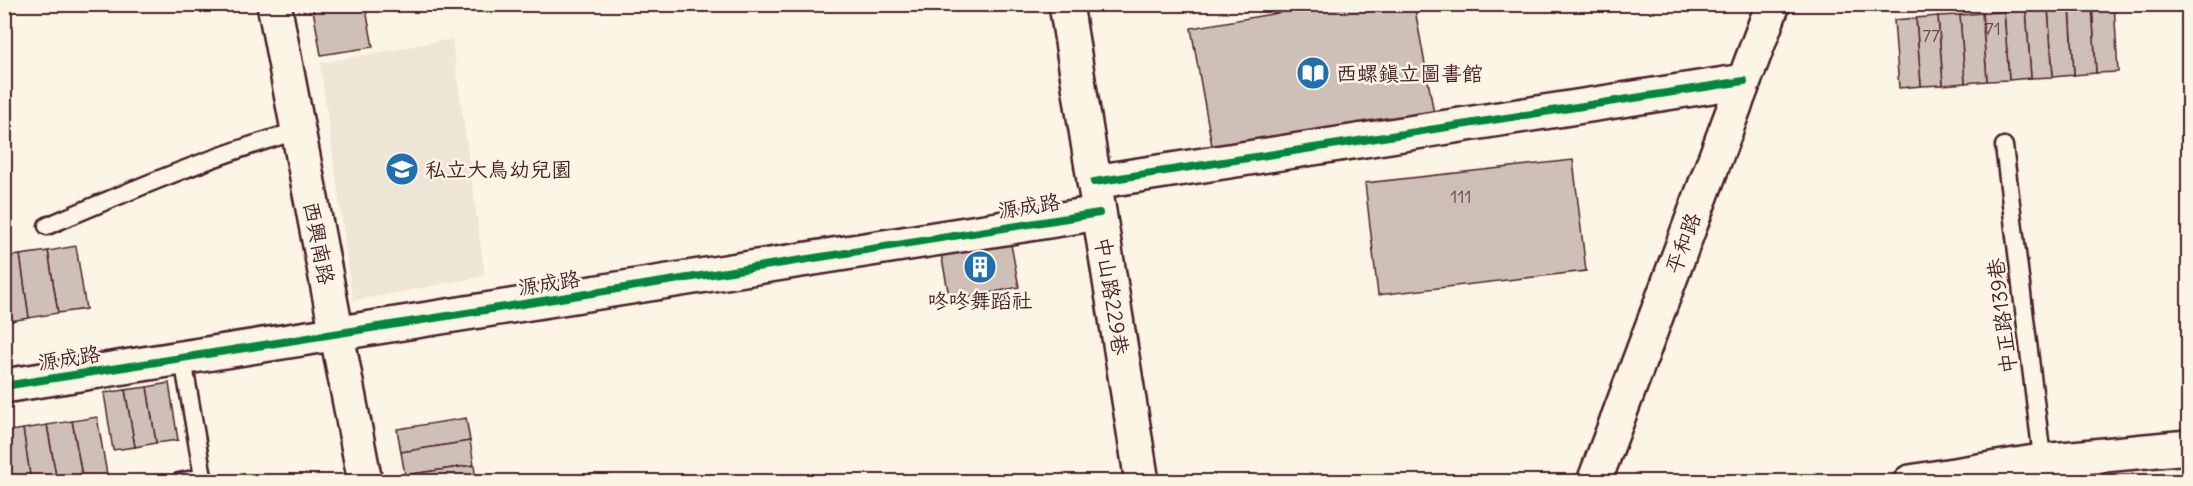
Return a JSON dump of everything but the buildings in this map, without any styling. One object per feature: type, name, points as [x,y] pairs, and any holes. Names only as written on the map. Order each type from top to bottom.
[{"type":"street","name":"西興南路","points":[[274,4],[365,482]]},
{"type":"street","name":"中山路229巷","points":[[1066,4],[1142,482]]},
{"type":"street","name":"平和路","points":[[1594,482],[1773,4]]},
{"type":"street","points":[[1094,182],[1744,81]]},
{"type":"street","name":"源成路","points":[[4,386],[1099,213]]},
{"type":"street","points":[[1910,482],[2043,471],[2188,447]]},
{"type":"lane","points":[[47,226],[161,178],[246,146],[297,131]]},
{"type":"lane","name":"中正路139巷","points":[[2004,146],[2043,471]]},
{"type":"lane","points":[[179,482],[203,477],[183,358]]},
{"type":"shaded area","name":"私立大鳥幼兒園","points":[[452,39],[485,276],[353,301],[320,63]]},
{"type":"cycle path","points":[[1094,182],[1744,81]]},
{"type":"cycle path","points":[[4,386],[1099,213]]},
{"type":"place","name":"西螺鎮立圖書館","points":[[1313,73]]},
{"type":"place","name":"私立大鳥幼兒園","points":[[402,169]]},
{"type":"place","name":"咚咚舞蹈社","points":[[980,267]]}]
